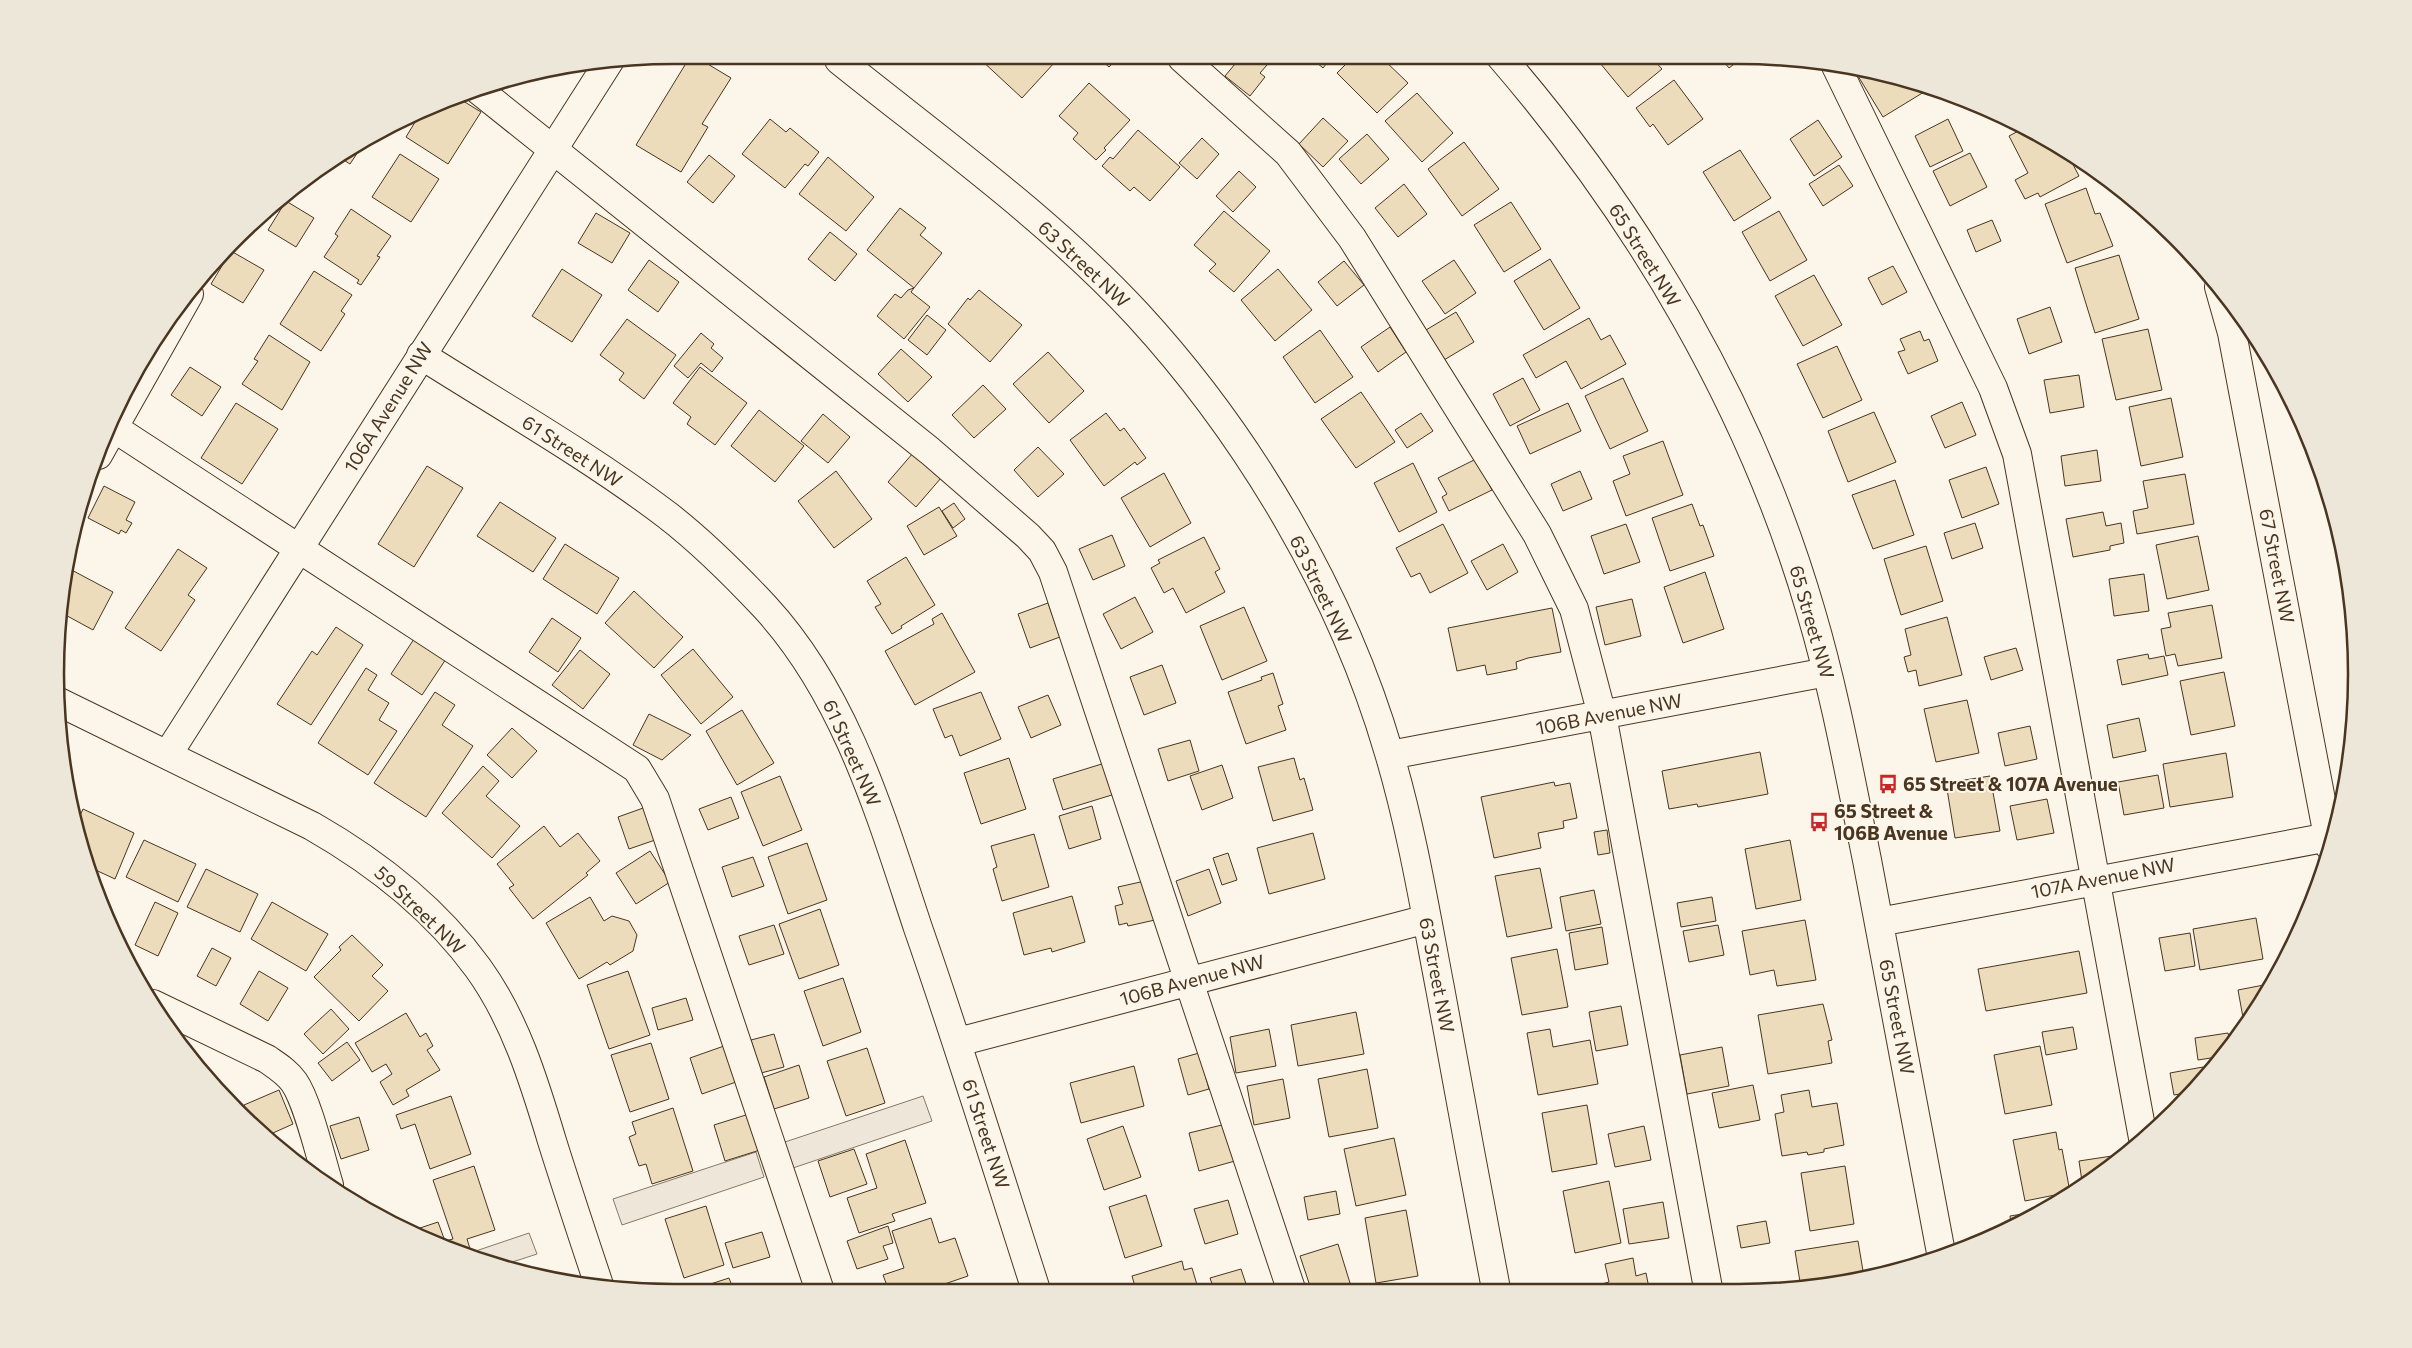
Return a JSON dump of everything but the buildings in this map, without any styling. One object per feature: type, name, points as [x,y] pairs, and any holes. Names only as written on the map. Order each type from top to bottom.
[{"type":"street","name":"63 Street NW","points":[[844,64],[1040,222],[1075,253],[1138,315],[1179,363],[1246,455],[1276,500],[1300,543],[1356,661],[1390,755],[1427,919],[1495,1284]]},
{"type":"street","points":[[1189,64],[1288,153],[1352,238],[1537,534],[1574,609],[1602,715],[1707,1284]]},
{"type":"street","name":"65 Street NW","points":[[1507,64],[1568,138],[1660,276],[1704,354],[1746,438],[1770,494],[1809,603],[1839,719],[1940,1250]]},
{"type":"street","name":"106A Avenue NW","points":[[168,754],[552,148],[605,68]]},
{"type":"street","points":[[1839,72],[1989,379],[2007,421],[2019,464],[2142,1131]]},
{"type":"street","points":[[484,94],[930,452],[1028,536],[1042,551],[1053,572],[1187,981],[1290,1284]]},
{"type":"street","name":"67 Street NW","points":[[2241,332],[2327,831]]},
{"type":"street","points":[[125,409],[157,351]]},
{"type":"street","name":"61 Street NW","points":[[421,355],[618,480],[669,517],[723,564],[768,610],[806,661],[838,714],[860,764],[958,1042],[1034,1284]]},
{"type":"street","points":[[115,429],[626,760],[637,769],[648,784],[658,809],[818,1284]]},
{"type":"street","name":"106B Avenue NW","points":[[1390,755],[1827,672]]},
{"type":"street","name":"59 Street NW","points":[[65,705],[168,754],[343,844],[404,890],[453,938],[478,968],[516,1036],[533,1078],[596,1279]]},
{"type":"street","name":"107A Avenue NW","points":[[1879,922],[2095,879],[2324,843]]},
{"type":"street","name":"106B Avenue NW","points":[[958,1042],[1427,919]]},
{"type":"street","points":[[165,1010],[267,1059],[282,1069],[295,1083],[327,1175]]},
{"type":"shaded area","points":[[923,1096],[932,1121],[790,1169],[782,1143]]},
{"type":"shaded area","points":[[756,1152],[764,1177],[622,1225],[613,1199]]},
{"type":"shaded area","points":[[529,1233],[537,1254],[512,1262],[476,1251]]},
{"type":"place","name":"65 Street & 107A Avenue","points":[[1888,784]]},
{"type":"place","name":"65 Street & 106B Avenue","points":[[1819,822]]}]
